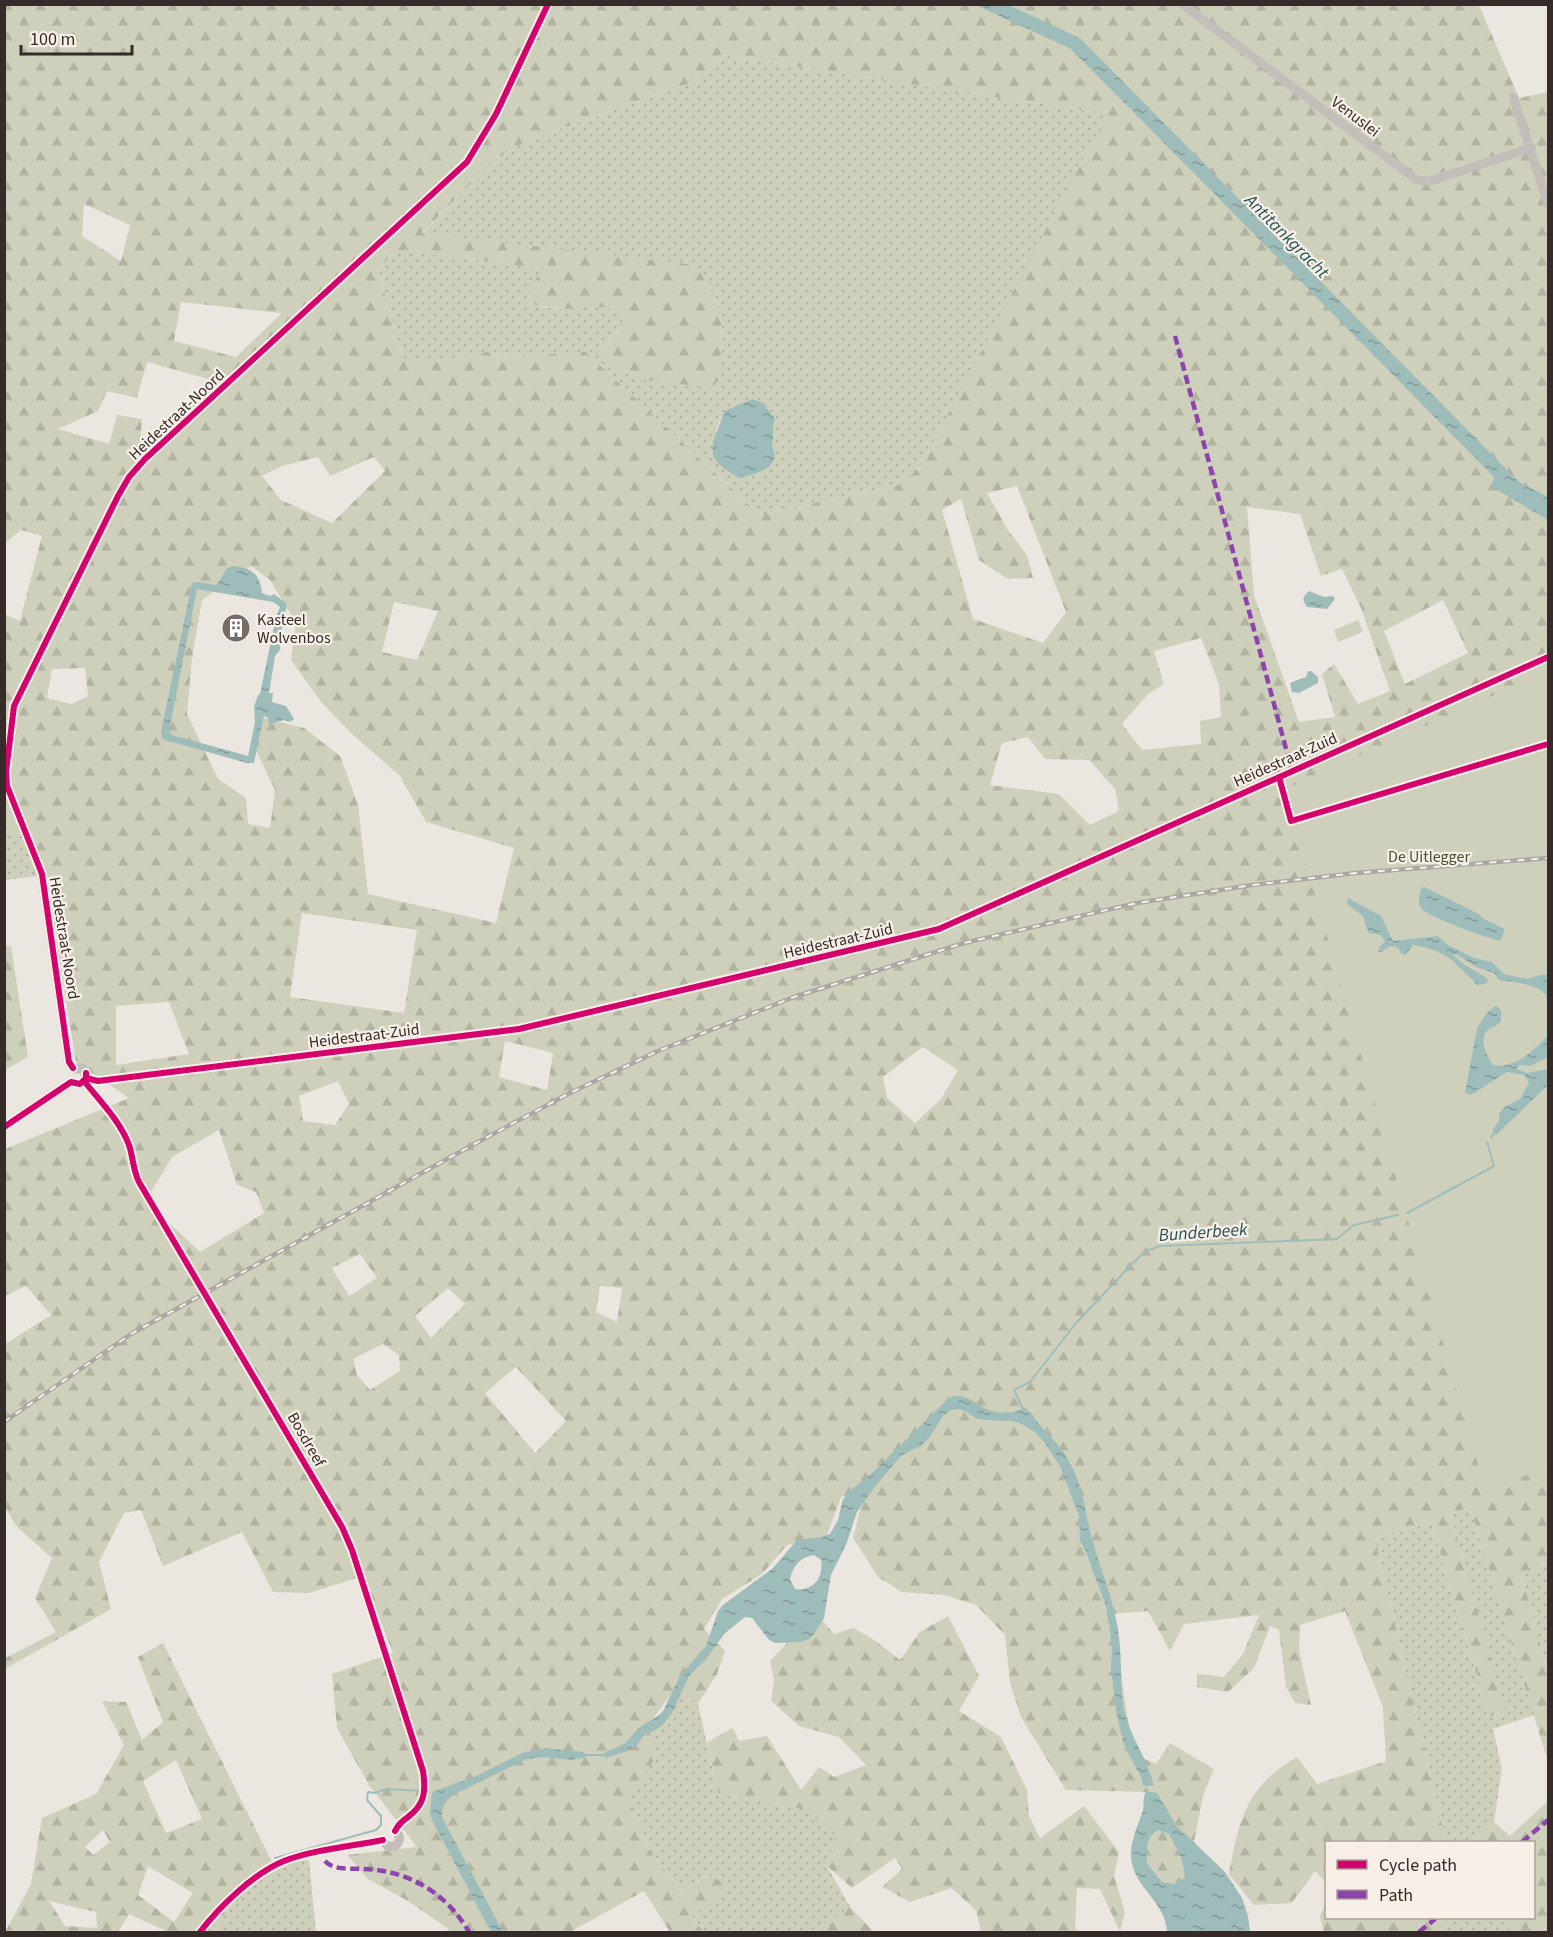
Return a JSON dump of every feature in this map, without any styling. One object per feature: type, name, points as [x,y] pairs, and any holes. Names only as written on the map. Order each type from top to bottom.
[{"type":"street","name":"Heidestraat-Noord","points":[[73,1068],[69,1062],[42,874],[6,780],[9,705],[129,477],[467,162],[496,114],[548,4]]},
{"type":"street","name":"Venuslei","points":[[1182,4],[1417,180],[1430,181],[1531,148]]},
{"type":"street","points":[[1513,97],[1548,204]]},
{"type":"street","name":"Heidestraat-Zuid","points":[[85,1080],[98,1081],[519,1029],[939,929],[1548,657]]},
{"type":"street","points":[[4,1127],[71,1082],[80,1084],[85,1080],[83,1069],[73,1068],[69,1074],[71,1082]]},
{"type":"street","name":"Bosdreef","points":[[85,1080],[123,1132],[130,1147],[133,1168],[139,1182],[311,1472],[348,1542],[423,1771],[425,1787],[421,1805],[402,1821],[395,1831],[399,1837],[395,1846],[388,1847],[383,1840],[282,1862],[262,1873],[233,1897],[200,1932]]},
{"type":"green space","points":[[5,5],[1479,5],[1519,98],[1548,92],[1548,1562],[1522,1576],[1548,1673],[1548,1762],[1470,1507],[1451,1515],[1506,1714],[1489,1716],[1431,1522],[1375,1539],[1446,1841],[1325,1841],[1325,1881],[1315,1871],[1292,1903],[1254,1905],[1229,1874],[1241,1821],[1248,1806],[1266,1780],[1280,1768],[1297,1757],[1317,1784],[1386,1761],[1383,1707],[1345,1611],[1300,1625],[1299,1650],[1311,1705],[1295,1703],[1286,1687],[1279,1630],[1270,1626],[1254,1668],[1228,1692],[1197,1687],[1197,1674],[1224,1677],[1243,1654],[1259,1615],[1184,1624],[1170,1651],[1148,1611],[1112,1614],[1128,1722],[1138,1756],[1156,1764],[1170,1743],[1214,1769],[1203,1796],[1194,1842],[1176,1825],[1153,1792],[1066,1790],[1021,1717],[1010,1683],[1005,1635],[976,1605],[944,1595],[902,1592],[878,1577],[853,1538],[865,1490],[841,1497],[826,1538],[787,1545],[762,1574],[722,1599],[704,1629],[725,1651],[717,1674],[698,1704],[676,1688],[647,1726],[658,1755],[628,1797],[648,1848],[681,1890],[710,1875],[731,1887],[692,1916],[703,1932],[670,1932],[644,1891],[570,1932],[449,1932],[447,1928],[408,1901],[368,1879],[347,1855],[417,1847],[369,1785],[337,1728],[332,1674],[393,1653],[363,1576],[309,1593],[273,1592],[242,1532],[163,1566],[141,1510],[124,1513],[99,1562],[111,1609],[5,1669],[5,1658],[56,1632],[35,1598],[52,1558],[16,1526],[4,1505],[5,1344],[51,1315],[26,1286],[5,1296],[5,1149],[129,1098],[76,1062],[46,875],[31,835],[5,831],[5,615],[20,621],[42,536],[21,530],[5,543],[4,208],[7,199],[4,199]],"holes":[[[721,55],[1107,114],[920,467],[901,484],[760,515],[586,352],[525,357],[487,352],[434,362],[404,362],[378,269],[390,256],[404,250],[541,269],[524,303],[561,309],[602,307],[624,318],[620,329],[601,352],[617,369],[639,379],[713,388],[721,372],[722,309],[696,265],[422,233],[493,161],[529,140],[693,82]],[[84,204],[130,225],[121,261],[82,236]],[[181,302],[281,314],[236,357],[174,341]],[[147,362],[212,380],[154,433],[140,442],[142,419],[117,415],[109,444],[58,429],[98,411],[107,391],[137,398]],[[318,457],[330,476],[374,457],[385,471],[332,523],[281,500],[262,476],[282,466]],[[1017,486],[1066,612],[1043,643],[973,619],[942,510],[961,499],[979,560],[1008,579],[1033,578],[1027,555],[1008,530],[987,493]],[[1247,507],[1300,514],[1321,576],[1342,569],[1361,608],[1390,691],[1358,704],[1334,664],[1322,674],[1335,717],[1299,722],[1254,595]],[[251,566],[270,580],[296,623],[291,660],[322,703],[352,734],[400,776],[426,822],[514,848],[496,923],[368,894],[358,805],[340,756],[304,728],[264,718],[254,746],[275,790],[270,828],[248,824],[246,798],[218,779],[187,714],[192,658],[202,600]],[[1443,600],[1468,653],[1405,684],[1384,631]],[[394,602],[438,611],[417,660],[382,652]],[[1201,638],[1219,684],[1221,717],[1200,721],[1201,744],[1142,750],[1122,724],[1148,694],[1164,684],[1154,651]],[[85,668],[88,696],[72,704],[47,698],[52,669]],[[1028,737],[1045,759],[1089,760],[1115,789],[1119,811],[1090,825],[1059,794],[990,785],[1002,743]],[[302,913],[417,930],[404,1013],[290,997]],[[169,1002],[189,1054],[116,1065],[116,1006]],[[505,1041],[553,1053],[547,1090],[499,1077]],[[923,1047],[958,1070],[941,1099],[915,1123],[887,1098],[883,1077]],[[338,1081],[349,1104],[335,1125],[303,1121],[299,1096]],[[219,1130],[237,1185],[256,1192],[264,1213],[200,1252],[167,1221],[151,1192],[172,1157]],[[360,1254],[377,1278],[349,1296],[332,1268]],[[600,1286],[622,1288],[617,1322],[596,1312]],[[448,1288],[465,1304],[431,1338],[415,1316]],[[383,1344],[399,1355],[400,1371],[370,1390],[357,1375],[353,1359]],[[516,1367],[566,1421],[535,1453],[485,1393]]]},
{"type":"green space","points":[[721,55],[1108,114],[920,467],[901,484],[760,515],[586,352],[525,357],[487,352],[434,362],[404,362],[378,269],[390,256],[403,250],[542,269],[525,303],[556,309],[597,306],[617,312],[625,318],[620,329],[601,352],[713,388],[721,371],[722,309],[696,265],[422,234],[493,161],[529,140],[693,82]],"holes":[[[763,403],[775,419],[773,462],[759,473],[746,477],[718,463],[716,430],[724,411],[739,406]]]},
{"type":"green space","points":[[1358,620],[1363,632],[1338,642],[1334,630]]},
{"type":"green space","name":"De Uitlegger","points":[[1548,671],[1548,1466],[1486,1493],[1285,789]]},
{"type":"green space","points":[[5,790],[22,834],[5,831]]},
{"type":"green space","points":[[4,831],[22,834],[38,876],[5,880]]},
{"type":"green space","points":[[5,946],[11,946],[28,1057],[5,1070]]},
{"type":"green space","points":[[1470,1507],[1534,1715],[1493,1729],[1502,1769],[1494,1822],[1474,1841],[1446,1841],[1375,1539],[1431,1522],[1489,1716],[1505,1714],[1451,1515]]},
{"type":"green space","points":[[1548,1562],[1548,1673],[1522,1576]]},
{"type":"green space","points":[[948,1616],[979,1676],[959,1711],[1001,1737],[1027,1790],[1029,1816],[1040,1838],[1084,1806],[1119,1852],[1114,1876],[1125,1912],[1120,1932],[1100,1889],[1077,1888],[1075,1927],[1078,1932],[981,1932],[976,1910],[951,1888],[910,1902],[882,1887],[902,1869],[895,1858],[852,1888],[827,1866],[836,1837],[806,1810],[718,1793],[707,1742],[733,1728],[739,1741],[767,1736],[801,1790],[819,1767],[834,1777],[866,1765],[839,1737],[799,1726],[771,1701],[774,1680],[770,1661],[790,1640],[823,1621],[834,1634],[853,1628],[873,1639],[900,1660],[920,1632]]},
{"type":"green space","points":[[163,1643],[274,1866],[226,1910],[215,1932],[168,1932],[129,1914],[118,1932],[5,1932],[31,1884],[42,1818],[96,1794],[124,1745],[102,1701],[126,1702],[142,1740],[163,1722],[138,1657]],"holes":[[[176,1760],[202,1819],[166,1833],[143,1781]],[[103,1830],[110,1842],[93,1855],[85,1847]],[[148,1866],[193,1893],[174,1922],[138,1895]],[[49,1901],[96,1912],[97,1928],[65,1926]]]},
{"type":"green space","points":[[681,1691],[698,1704],[718,1793],[806,1810],[836,1837],[827,1866],[850,1907],[830,1923],[807,1932],[703,1932],[692,1916],[730,1887],[710,1875],[681,1890],[648,1848],[628,1797],[657,1755],[649,1731],[656,1729],[666,1721]]},
{"type":"green space","points":[[1548,1801],[1548,1932],[1511,1932],[1503,1919],[1535,1919],[1535,1841],[1474,1841],[1494,1822],[1510,1836]]},
{"type":"green space","points":[[1158,1830],[1169,1834],[1182,1860],[1185,1877],[1175,1884],[1162,1882],[1147,1863],[1149,1840]]},
{"type":"green space","points":[[309,1860],[316,1932],[215,1932],[226,1910],[273,1863]]},
{"type":"green space","points":[[1325,1904],[1325,1919],[1456,1919],[1440,1932],[1324,1932],[1320,1916]]},
{"type":"green space","points":[[850,1907],[874,1932],[807,1932],[830,1923]]},
{"type":"green space","points":[[1456,1919],[1503,1919],[1511,1932],[1440,1932]]},
{"type":"water","name":"Antitankgracht","points":[[976,5],[1009,5],[1080,38],[1519,482],[1548,497],[1548,520],[1490,486],[1495,478],[1071,49]]},
{"type":"water","points":[[753,399],[763,403],[775,419],[772,446],[774,460],[766,469],[739,478],[718,463],[712,449],[713,442],[724,411]]},
{"type":"water","points":[[234,566],[251,571],[259,581],[262,593],[270,596],[274,594],[287,604],[280,650],[275,656],[269,693],[273,693],[272,702],[286,706],[294,719],[290,722],[284,720],[269,724],[268,718],[264,716],[254,763],[165,740],[161,732],[192,583],[217,585],[227,568]],"holes":[[[197,589],[273,602],[280,607],[260,694],[254,707],[255,722],[248,756],[172,735],[169,731]]]},
{"type":"water","points":[[1309,591],[1324,597],[1333,596],[1335,599],[1327,609],[1307,607],[1303,600]]},
{"type":"water","points":[[1308,671],[1318,677],[1318,683],[1299,693],[1292,692],[1290,683],[1306,677]]},
{"type":"water","points":[[1424,887],[1505,929],[1500,941],[1458,927],[1426,912],[1421,908],[1419,901],[1420,890]]},
{"type":"water","points":[[1348,898],[1381,916],[1393,941],[1438,936],[1448,945],[1474,958],[1492,962],[1504,974],[1527,979],[1548,975],[1548,1011],[1546,996],[1543,992],[1525,984],[1499,980],[1494,973],[1476,967],[1456,954],[1454,955],[1462,963],[1488,980],[1486,984],[1476,985],[1451,960],[1429,949],[1413,945],[1406,955],[1401,954],[1397,947],[1392,946],[1378,952],[1380,946],[1385,942],[1381,935],[1368,933],[1363,916],[1347,904]]},
{"type":"water","points":[[1495,1006],[1501,1011],[1501,1021],[1485,1033],[1483,1042],[1493,1065],[1509,1064],[1524,1057],[1548,1035],[1548,1057],[1530,1066],[1519,1065],[1517,1069],[1527,1073],[1548,1069],[1548,1085],[1496,1135],[1493,1134],[1493,1129],[1499,1121],[1499,1114],[1503,1108],[1520,1099],[1529,1082],[1524,1075],[1507,1072],[1471,1095],[1465,1093],[1477,1028],[1486,1014]]},
{"type":"water","points":[[950,1397],[965,1397],[996,1412],[1026,1408],[1069,1461],[1084,1501],[1092,1540],[1117,1623],[1124,1710],[1154,1786],[1143,1786],[1142,1779],[1124,1745],[1116,1711],[1111,1669],[1112,1645],[1106,1606],[1080,1541],[1079,1516],[1061,1468],[1045,1443],[1035,1432],[1024,1425],[1013,1421],[975,1418],[959,1409],[951,1410],[943,1416],[922,1445],[901,1456],[857,1512],[846,1545],[831,1575],[824,1618],[809,1639],[800,1642],[775,1643],[769,1640],[752,1618],[745,1617],[725,1633],[706,1659],[689,1676],[672,1713],[664,1724],[646,1733],[637,1745],[628,1751],[605,1758],[604,1753],[624,1744],[639,1728],[663,1711],[680,1676],[706,1646],[718,1611],[723,1605],[773,1568],[797,1540],[830,1534],[838,1520],[846,1494],[872,1473]],"holes":[[[814,1555],[821,1560],[821,1572],[816,1582],[807,1588],[795,1589],[790,1579],[798,1563]]]},
{"type":"water","points":[[545,1748],[584,1752],[586,1757],[572,1760],[543,1757],[527,1759],[453,1795],[443,1807],[442,1817],[503,1932],[491,1932],[432,1820],[430,1813],[432,1792],[476,1776],[522,1753]]},
{"type":"water","points":[[1146,1791],[1157,1793],[1176,1825],[1225,1872],[1242,1898],[1250,1932],[1167,1932],[1161,1912],[1133,1869],[1131,1858]],"holes":[[[1158,1830],[1169,1834],[1182,1860],[1185,1877],[1175,1884],[1162,1882],[1147,1863],[1148,1844],[1154,1833]]]},
{"type":"waterway","name":"Bunderbeek","points":[[1491,1138],[1493,1134]]},
{"type":"waterway","name":"Bunderbeek","points":[[1407,1213],[1494,1166],[1487,1142]]},
{"type":"waterway","name":"Bunderbeek","points":[[1023,1409],[1014,1390],[1030,1382],[1076,1323],[1144,1252],[1160,1246],[1337,1239],[1354,1225],[1398,1215]]},
{"type":"waterway","name":"Bunderbeek","points":[[586,1755],[603,1755]]},
{"type":"waterway","name":"Bunderbeek","points":[[275,1858],[376,1830],[381,1825],[381,1816],[367,1800],[368,1792],[375,1793],[386,1789],[421,1791]]},
{"type":"railway","points":[[4,1422],[131,1334],[467,1148],[566,1095],[658,1051],[794,997],[964,943],[1137,903],[1252,885],[1356,873],[1548,858]]},
{"type":"marked path","points":[[1175,336],[1292,771]]},
{"type":"marked path","points":[[1523,1841],[1548,1820]]},
{"type":"marked path","points":[[325,1861],[338,1868],[381,1871],[412,1880],[426,1887],[450,1906],[469,1932]]},
{"type":"marked path","points":[[1419,1932],[1435,1919]]},
{"type":"cycle path","points":[[73,1068],[69,1062],[42,874],[7,786],[6,772],[14,706],[129,477],[145,459],[467,162],[496,114],[548,4]]},
{"type":"cycle path","points":[[86,1078],[98,1081],[519,1029],[939,929],[1548,657]]},
{"type":"cycle path","points":[[1279,777],[1291,821],[1548,744]]},
{"type":"cycle path","points":[[4,1127],[71,1082],[80,1084],[86,1078],[86,1073]]},
{"type":"cycle path","points":[[84,1081],[109,1111],[125,1136],[139,1182],[342,1527],[352,1550],[423,1771],[424,1791],[421,1802],[395,1831]]},
{"type":"cycle path","points":[[200,1932],[217,1912],[249,1882],[273,1866],[307,1854],[383,1840]]},
{"type":"place","name":"Kasteel Wolvenbos","points":[[236,628]]}]
